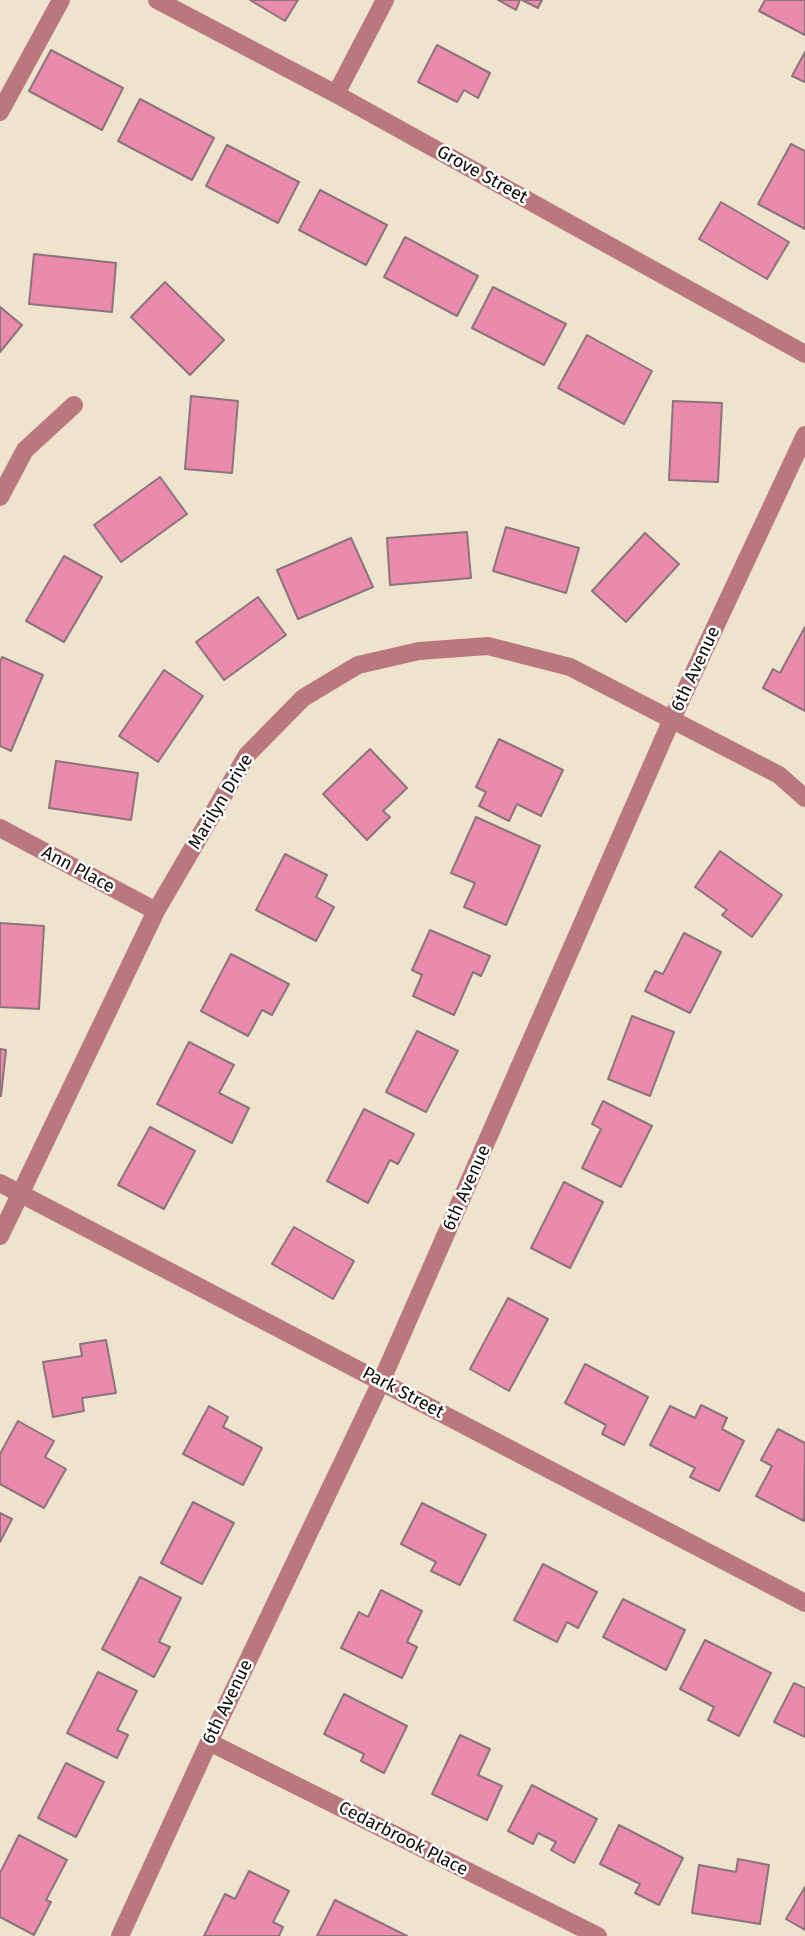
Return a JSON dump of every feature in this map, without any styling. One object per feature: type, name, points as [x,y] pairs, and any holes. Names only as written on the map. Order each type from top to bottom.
[{"type":"street","points":[[0,112],[61,0]]},
{"type":"street","name":"Grove Street","points":[[157,0],[336,94],[805,354]]},
{"type":"street","points":[[336,94],[385,0]]},
{"type":"street","points":[[0,497],[25,450],[74,405]]},
{"type":"street","name":"6th Avenue","points":[[120,1936],[209,1742],[382,1382],[672,719],[805,435]]},
{"type":"street","name":"Marilyn Drive","points":[[0,1236],[156,911],[247,755],[303,698],[358,665],[419,651],[488,646],[570,667],[779,775],[805,799]]},
{"type":"street","name":"Ann Place","points":[[0,828],[156,911]]},
{"type":"street","name":"Park Street","points":[[0,1183],[805,1603]]},
{"type":"street","name":"Cedarbrook Place","points":[[209,1742],[597,1936]]},
{"type":"building","points":[[250,0],[298,0],[285,21]]},
{"type":"building","points":[[498,0],[520,0],[516,10]]},
{"type":"building","points":[[522,0],[542,0],[538,8]]},
{"type":"building","points":[[765,0],[805,0],[805,35],[759,11]]},
{"type":"building","points":[[437,45],[490,73],[478,98],[464,90],[457,102],[418,82]]},
{"type":"building","points":[[51,50],[123,88],[102,130],[29,91]]},
{"type":"building","points":[[805,52],[805,82],[792,76]]},
{"type":"building","points":[[140,99],[214,138],[192,180],[118,141]]},
{"type":"building","points":[[791,144],[805,151],[805,229],[758,204]]},
{"type":"building","points":[[227,145],[299,182],[278,223],[206,186]]},
{"type":"building","points":[[320,190],[387,225],[366,265],[299,230]]},
{"type":"building","points":[[721,202],[789,242],[767,279],[699,239]]},
{"type":"building","points":[[405,237],[478,276],[457,316],[384,277]]},
{"type":"building","points":[[34,254],[116,263],[112,312],[29,304]]},
{"type":"building","points":[[165,282],[224,340],[190,375],[131,317]]},
{"type":"building","points":[[493,287],[566,324],[544,365],[472,328]]},
{"type":"building","points":[[0,307],[22,325],[0,352]]},
{"type":"building","points":[[587,335],[652,371],[624,424],[558,388]]},
{"type":"building","points":[[191,396],[238,401],[232,473],[185,469]]},
{"type":"building","points":[[673,401],[722,403],[718,482],[669,480]]},
{"type":"building","points":[[160,477],[187,514],[121,562],[94,525]]},
{"type":"building","points":[[506,527],[579,548],[566,593],[493,571]]},
{"type":"building","points":[[467,532],[471,578],[390,585],[387,538]]},
{"type":"building","points":[[645,533],[679,564],[626,622],[592,591]]},
{"type":"building","points":[[351,538],[373,587],[298,619],[277,570]]},
{"type":"building","points":[[64,556],[102,577],[64,642],[26,621]]},
{"type":"building","points":[[258,597],[286,635],[224,680],[196,642]]},
{"type":"building","points":[[805,627],[805,711],[763,688],[773,669],[780,673]]},
{"type":"building","points":[[2,657],[43,675],[11,751],[0,746]]},
{"type":"building","points":[[164,670],[203,696],[158,762],[119,736]]},
{"type":"building","points":[[499,739],[563,770],[541,816],[517,804],[509,821],[479,806],[486,792],[476,787]]},
{"type":"building","points":[[370,749],[407,788],[383,811],[390,817],[367,840],[323,794]]},
{"type":"building","points":[[56,761],[138,773],[131,820],[49,808]]},
{"type":"building","points":[[476,817],[540,846],[506,925],[464,907],[475,883],[451,873]]},
{"type":"building","points":[[720,851],[782,895],[752,937],[722,915],[727,910],[695,887]]},
{"type":"building","points":[[285,854],[327,875],[316,897],[334,907],[316,941],[256,910]]},
{"type":"building","points":[[0,923],[44,926],[39,1009],[0,1007]]},
{"type":"building","points":[[430,930],[490,956],[481,976],[473,972],[454,1015],[413,996],[422,975],[412,970]]},
{"type":"building","points":[[684,933],[721,952],[690,1013],[645,991],[655,971],[663,974]]},
{"type":"building","points":[[231,954],[289,984],[272,1015],[262,1010],[248,1036],[201,1011]]},
{"type":"building","points":[[632,1016],[674,1032],[650,1096],[608,1079]]},
{"type":"building","points":[[417,1031],[458,1051],[426,1112],[386,1092]]},
{"type":"building","points":[[189,1042],[234,1065],[219,1093],[249,1108],[232,1143],[157,1104]]},
{"type":"building","points":[[0,1049],[6,1050],[1,1096],[0,1096]]},
{"type":"building","points":[[603,1101],[652,1126],[621,1187],[582,1168],[601,1129],[592,1124]]},
{"type":"building","points":[[364,1109],[414,1134],[398,1164],[390,1160],[368,1203],[327,1181]]},
{"type":"building","points":[[150,1127],[195,1151],[164,1209],[118,1185]]},
{"type":"building","points":[[564,1182],[603,1202],[570,1268],[531,1248]]},
{"type":"building","points":[[294,1227],[354,1261],[333,1299],[272,1264]]},
{"type":"building","points":[[508,1298],[548,1319],[509,1391],[470,1369]]},
{"type":"building","points":[[106,1340],[116,1393],[82,1398],[84,1411],[53,1417],[43,1362],[82,1356],[80,1344]]},
{"type":"building","points":[[585,1364],[648,1397],[624,1445],[602,1434],[606,1425],[565,1403]]},
{"type":"building","points":[[701,1405],[727,1418],[722,1429],[744,1441],[719,1491],[690,1477],[695,1468],[650,1445],[670,1406],[695,1418]]},
{"type":"building","points":[[209,1406],[228,1417],[223,1427],[262,1448],[243,1485],[183,1454]]},
{"type":"building","points":[[18,1421],[54,1441],[45,1457],[66,1469],[44,1508],[0,1484],[0,1454]]},
{"type":"building","points":[[778,1429],[805,1443],[804,1521],[756,1496],[772,1466],[761,1460]]},
{"type":"building","points":[[193,1502],[234,1523],[202,1584],[161,1563]]},
{"type":"building","points":[[422,1503],[486,1535],[460,1585],[431,1571],[436,1562],[401,1544]]},
{"type":"building","points":[[0,1513],[12,1519],[0,1542]]},
{"type":"building","points":[[543,1564],[597,1592],[578,1628],[567,1622],[557,1642],[514,1620]]},
{"type":"building","points":[[140,1577],[181,1598],[159,1642],[170,1647],[154,1677],[102,1649]]},
{"type":"building","points":[[381,1590],[422,1611],[407,1642],[417,1647],[402,1678],[341,1648],[359,1612],[368,1617]]},
{"type":"building","points":[[623,1599],[685,1630],[666,1670],[603,1637]]},
{"type":"building","points":[[705,1640],[771,1673],[739,1736],[708,1720],[714,1707],[680,1689]]},
{"type":"building","points":[[98,1672],[137,1691],[117,1730],[128,1735],[117,1758],[67,1733]]},
{"type":"building","points":[[794,1683],[805,1688],[805,1737],[774,1722]]},
{"type":"building","points":[[344,1694],[407,1726],[384,1773],[361,1761],[364,1754],[324,1734]]},
{"type":"building","points":[[460,1735],[490,1749],[478,1775],[502,1786],[487,1820],[432,1794]]},
{"type":"building","points":[[66,1763],[104,1782],[76,1837],[38,1818]]},
{"type":"building","points":[[532,1785],[597,1819],[574,1863],[551,1850],[556,1842],[538,1833],[533,1844],[508,1831]]},
{"type":"building","points":[[619,1825],[683,1858],[659,1905],[635,1893],[640,1884],[600,1864]]},
{"type":"building","points":[[19,1835],[67,1860],[46,1900],[51,1902],[34,1935],[0,1917],[0,1873]]},
{"type":"building","points":[[738,1859],[769,1865],[760,1924],[692,1913],[699,1865],[736,1872]]},
{"type":"building","points":[[249,1871],[289,1891],[273,1922],[283,1927],[279,1936],[204,1936],[225,1894],[235,1899]]},
{"type":"building","points":[[805,1887],[805,1930],[786,1919]]},
{"type":"building","points":[[335,1900],[407,1936],[317,1936]]}]
